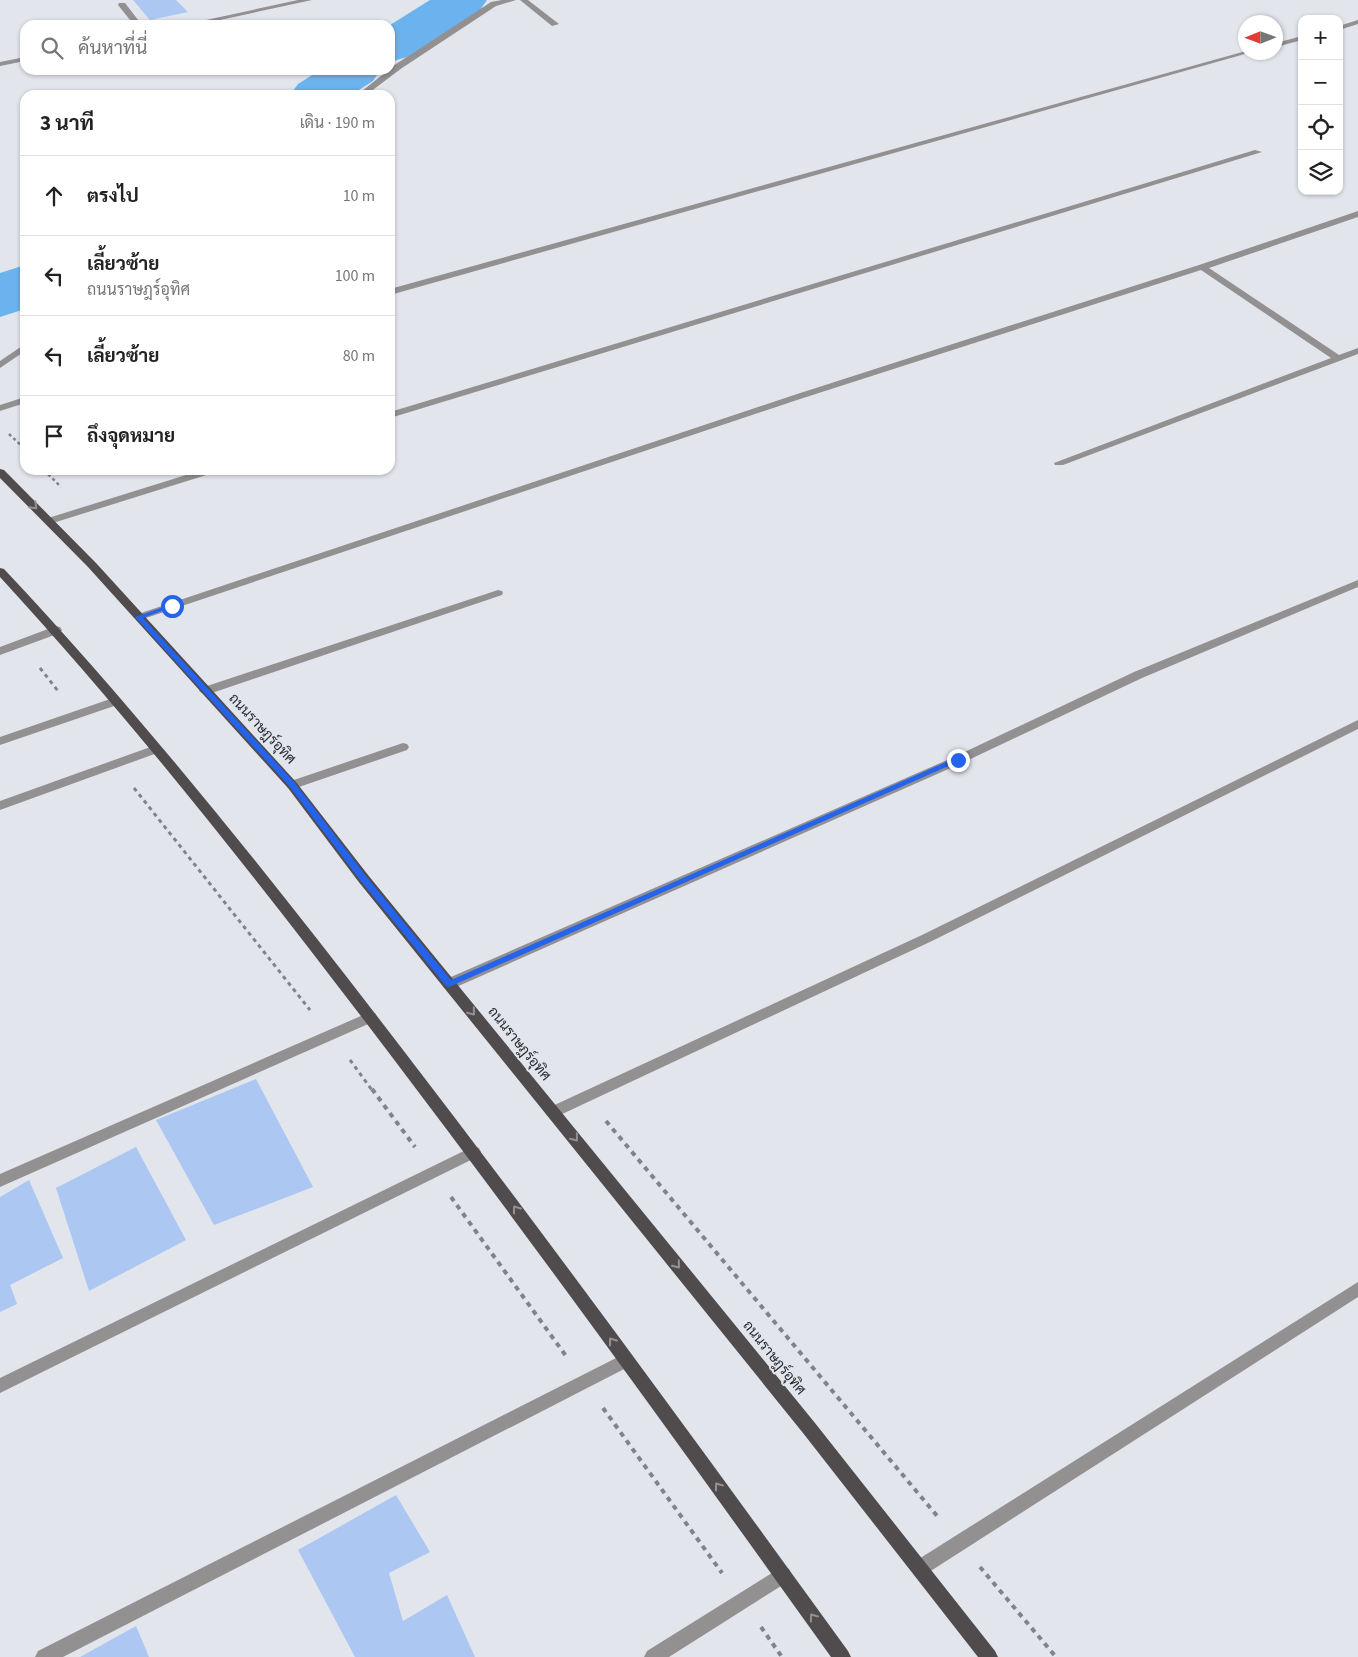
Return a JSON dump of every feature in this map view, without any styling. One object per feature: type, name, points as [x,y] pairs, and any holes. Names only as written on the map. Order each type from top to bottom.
[{"type":"main road","name":"ถนนราษฎร์อุทิศ","points":[[0,472],[49,521],[292,784],[363,878],[920,1568],[989,1657]]},
{"type":"main road","points":[[0,571],[56,630],[237,844],[474,1152],[842,1657]]},
{"type":"street","points":[[211,20],[308,0]]},
{"type":"street","points":[[395,69],[497,2],[512,0]]},
{"type":"street","points":[[524,0],[555,24]]},
{"type":"street","points":[[122,5],[134,20]]},
{"type":"street","points":[[1343,27],[1358,22]]},
{"type":"street","points":[[1283,43],[1298,39]]},
{"type":"street","points":[[395,291],[1238,55]]},
{"type":"street","points":[[0,64],[20,60]]},
{"type":"street","points":[[368,90],[387,75]]},
{"type":"street","points":[[395,413],[1258,152]]},
{"type":"street","points":[[138,617],[794,398],[1202,268],[1358,214]]},
{"type":"street","points":[[1202,268],[1339,359]]},
{"type":"street","points":[[0,365],[20,351]]},
{"type":"street","points":[[1059,463],[1358,352]]},
{"type":"street","points":[[0,408],[20,402]]},
{"type":"street","points":[[49,521],[196,475]]},
{"type":"street","points":[[449,984],[958,760],[1138,675],[1358,583]]},
{"type":"street","points":[[205,691],[498,593]]},
{"type":"street","points":[[0,651],[56,630]]},
{"type":"street","points":[[0,741],[116,701]]},
{"type":"street","points":[[553,1112],[927,938],[1358,724]]},
{"type":"street","points":[[292,784],[403,747]]},
{"type":"street","points":[[0,806],[156,749]]},
{"type":"street","points":[[0,1181],[370,1017]]},
{"type":"street","points":[[0,1386],[474,1152]]},
{"type":"street","points":[[920,1568],[1358,1289]]},
{"type":"street","points":[[44,1657],[626,1360]]},
{"type":"street","points":[[653,1657],[783,1575]]},
{"type":"path","points":[[7,433],[20,445]]},
{"type":"path","points":[[20,644],[77,714]]},
{"type":"path","points":[[115,764],[383,1103],[782,1657]]},
{"type":"building","points":[[133,0],[176,0],[188,12],[150,20]]},
{"type":"building","points":[[256,1079],[313,1187],[214,1225],[156,1120]]},
{"type":"building","points":[[136,1147],[186,1240],[89,1291],[56,1188]]},
{"type":"building","points":[[29,1180],[63,1258],[10,1285],[17,1304],[0,1312],[0,1197]]},
{"type":"building","points":[[396,1495],[430,1552],[389,1573],[403,1621],[447,1595],[475,1657],[355,1657],[298,1550]]},
{"type":"building","points":[[136,1626],[149,1657],[80,1657]]},
{"type":"waterway","points":[[395,44],[463,0]]},
{"type":"waterway","points":[[324,90],[347,75]]},
{"type":"waterway","points":[[0,299],[20,286]]},
{"type":"route","points":[[172,606],[138,617],[292,784],[363,878],[449,984],[958,760]]}]
